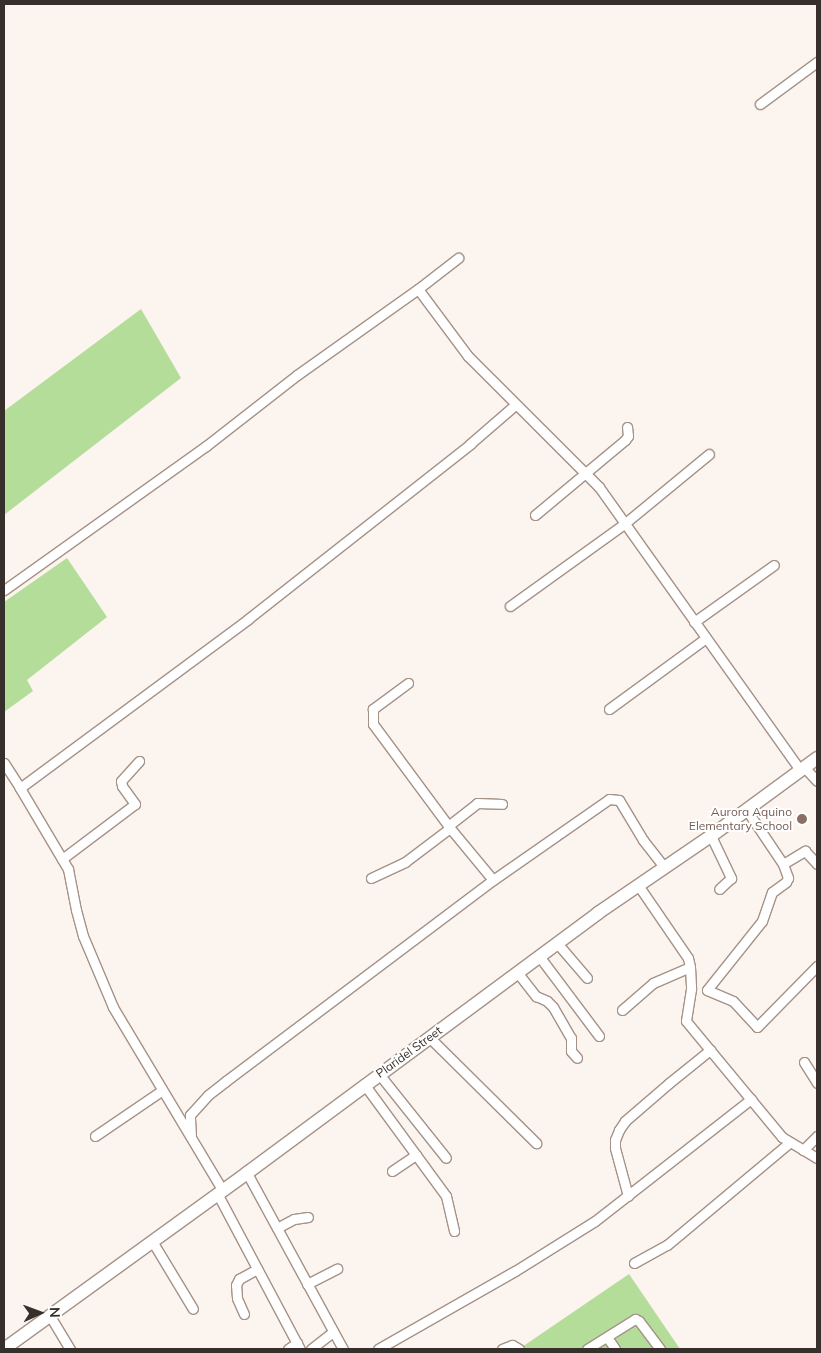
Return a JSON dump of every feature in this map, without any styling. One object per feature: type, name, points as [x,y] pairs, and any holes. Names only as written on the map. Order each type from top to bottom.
[{"type":"street","points":[[760,104],[817,62]]},
{"type":"street","points":[[4,590],[206,446],[298,375],[458,258]]},
{"type":"street","points":[[418,289],[468,356],[599,487],[694,622],[807,765],[817,781]]},
{"type":"street","points":[[20,788],[256,613],[516,406]]},
{"type":"street","points":[[535,515],[625,440],[628,436],[628,427]]},
{"type":"street","points":[[510,606],[624,524],[709,454]]},
{"type":"street","points":[[694,622],[774,565]]},
{"type":"street","points":[[609,709],[706,638]]},
{"type":"street","points":[[408,683],[373,709],[373,724],[449,827],[493,880]]},
{"type":"street","points":[[62,859],[135,804],[128,795],[121,780],[139,761]]},
{"type":"street","points":[[4,763],[68,869],[83,936],[113,1007],[161,1091],[192,1140],[257,1269],[299,1346],[288,1349]]},
{"type":"street","name":"Plaridel Street","points":[[4,1349],[220,1193],[364,1084],[638,884],[711,836],[807,765]]},
{"type":"street","points":[[192,1140],[190,1115],[208,1095],[493,880],[609,799],[619,800],[643,840],[664,867]]},
{"type":"street","points":[[371,878],[405,862],[477,803],[502,804]]},
{"type":"street","points":[[707,990],[762,921],[772,892],[786,882],[788,878],[783,864],[746,809]]},
{"type":"street","points":[[711,836],[731,878],[718,889]]},
{"type":"street","points":[[783,864],[805,850],[817,864]]},
{"type":"street","points":[[638,884],[684,951],[690,967],[691,989],[686,1020],[789,1142],[817,1158]]},
{"type":"street","points":[[557,943],[587,978]]},
{"type":"street","points":[[539,956],[599,1036]]},
{"type":"street","points":[[691,989],[707,990],[733,1001],[758,1027],[817,966]]},
{"type":"street","points":[[622,1010],[653,983],[690,967]]},
{"type":"street","points":[[518,972],[536,996],[547,1001],[553,1007],[571,1038],[571,1051],[577,1058]]},
{"type":"street","points":[[429,1037],[536,1143]]},
{"type":"street","points":[[628,1196],[615,1148],[618,1130],[625,1121],[669,1082],[710,1050]]},
{"type":"street","points":[[804,1062],[817,1083]]},
{"type":"street","points":[[379,1074],[446,1158]]},
{"type":"street","points":[[364,1084],[448,1199],[454,1231]]},
{"type":"street","points":[[95,1136],[161,1091]]},
{"type":"street","points":[[378,1349],[515,1271],[595,1221],[751,1099]]},
{"type":"street","points":[[169,1103],[190,1115]]},
{"type":"street","points":[[803,1150],[817,1136]]},
{"type":"street","points":[[634,1263],[667,1245],[789,1142]]},
{"type":"street","points":[[392,1171],[416,1155]]},
{"type":"street","points":[[247,1173],[343,1349]]},
{"type":"street","points":[[277,1228],[294,1219],[308,1217]]},
{"type":"street","points":[[152,1241],[193,1309]]},
{"type":"street","points":[[244,1314],[237,1298],[236,1285],[239,1280],[257,1269]]},
{"type":"street","points":[[307,1284],[337,1269]]},
{"type":"street","points":[[50,1316],[70,1349]]},
{"type":"street","points":[[587,1349],[635,1319],[660,1349]]},
{"type":"street","points":[[311,1349],[333,1332]]},
{"type":"street","points":[[607,1337],[615,1349]]},
{"type":"street","points":[[502,1349],[512,1345],[519,1349]]},
{"type":"green space","points":[[141,309],[181,378],[4,515],[4,411]]},
{"type":"green space","points":[[67,558],[107,617],[27,680],[33,691],[4,712],[4,602]]},
{"type":"green space","points":[[629,1274],[680,1349],[519,1349]]},
{"type":"place","name":"Aurora Aquino Elementary School","points":[[802,819]]}]
